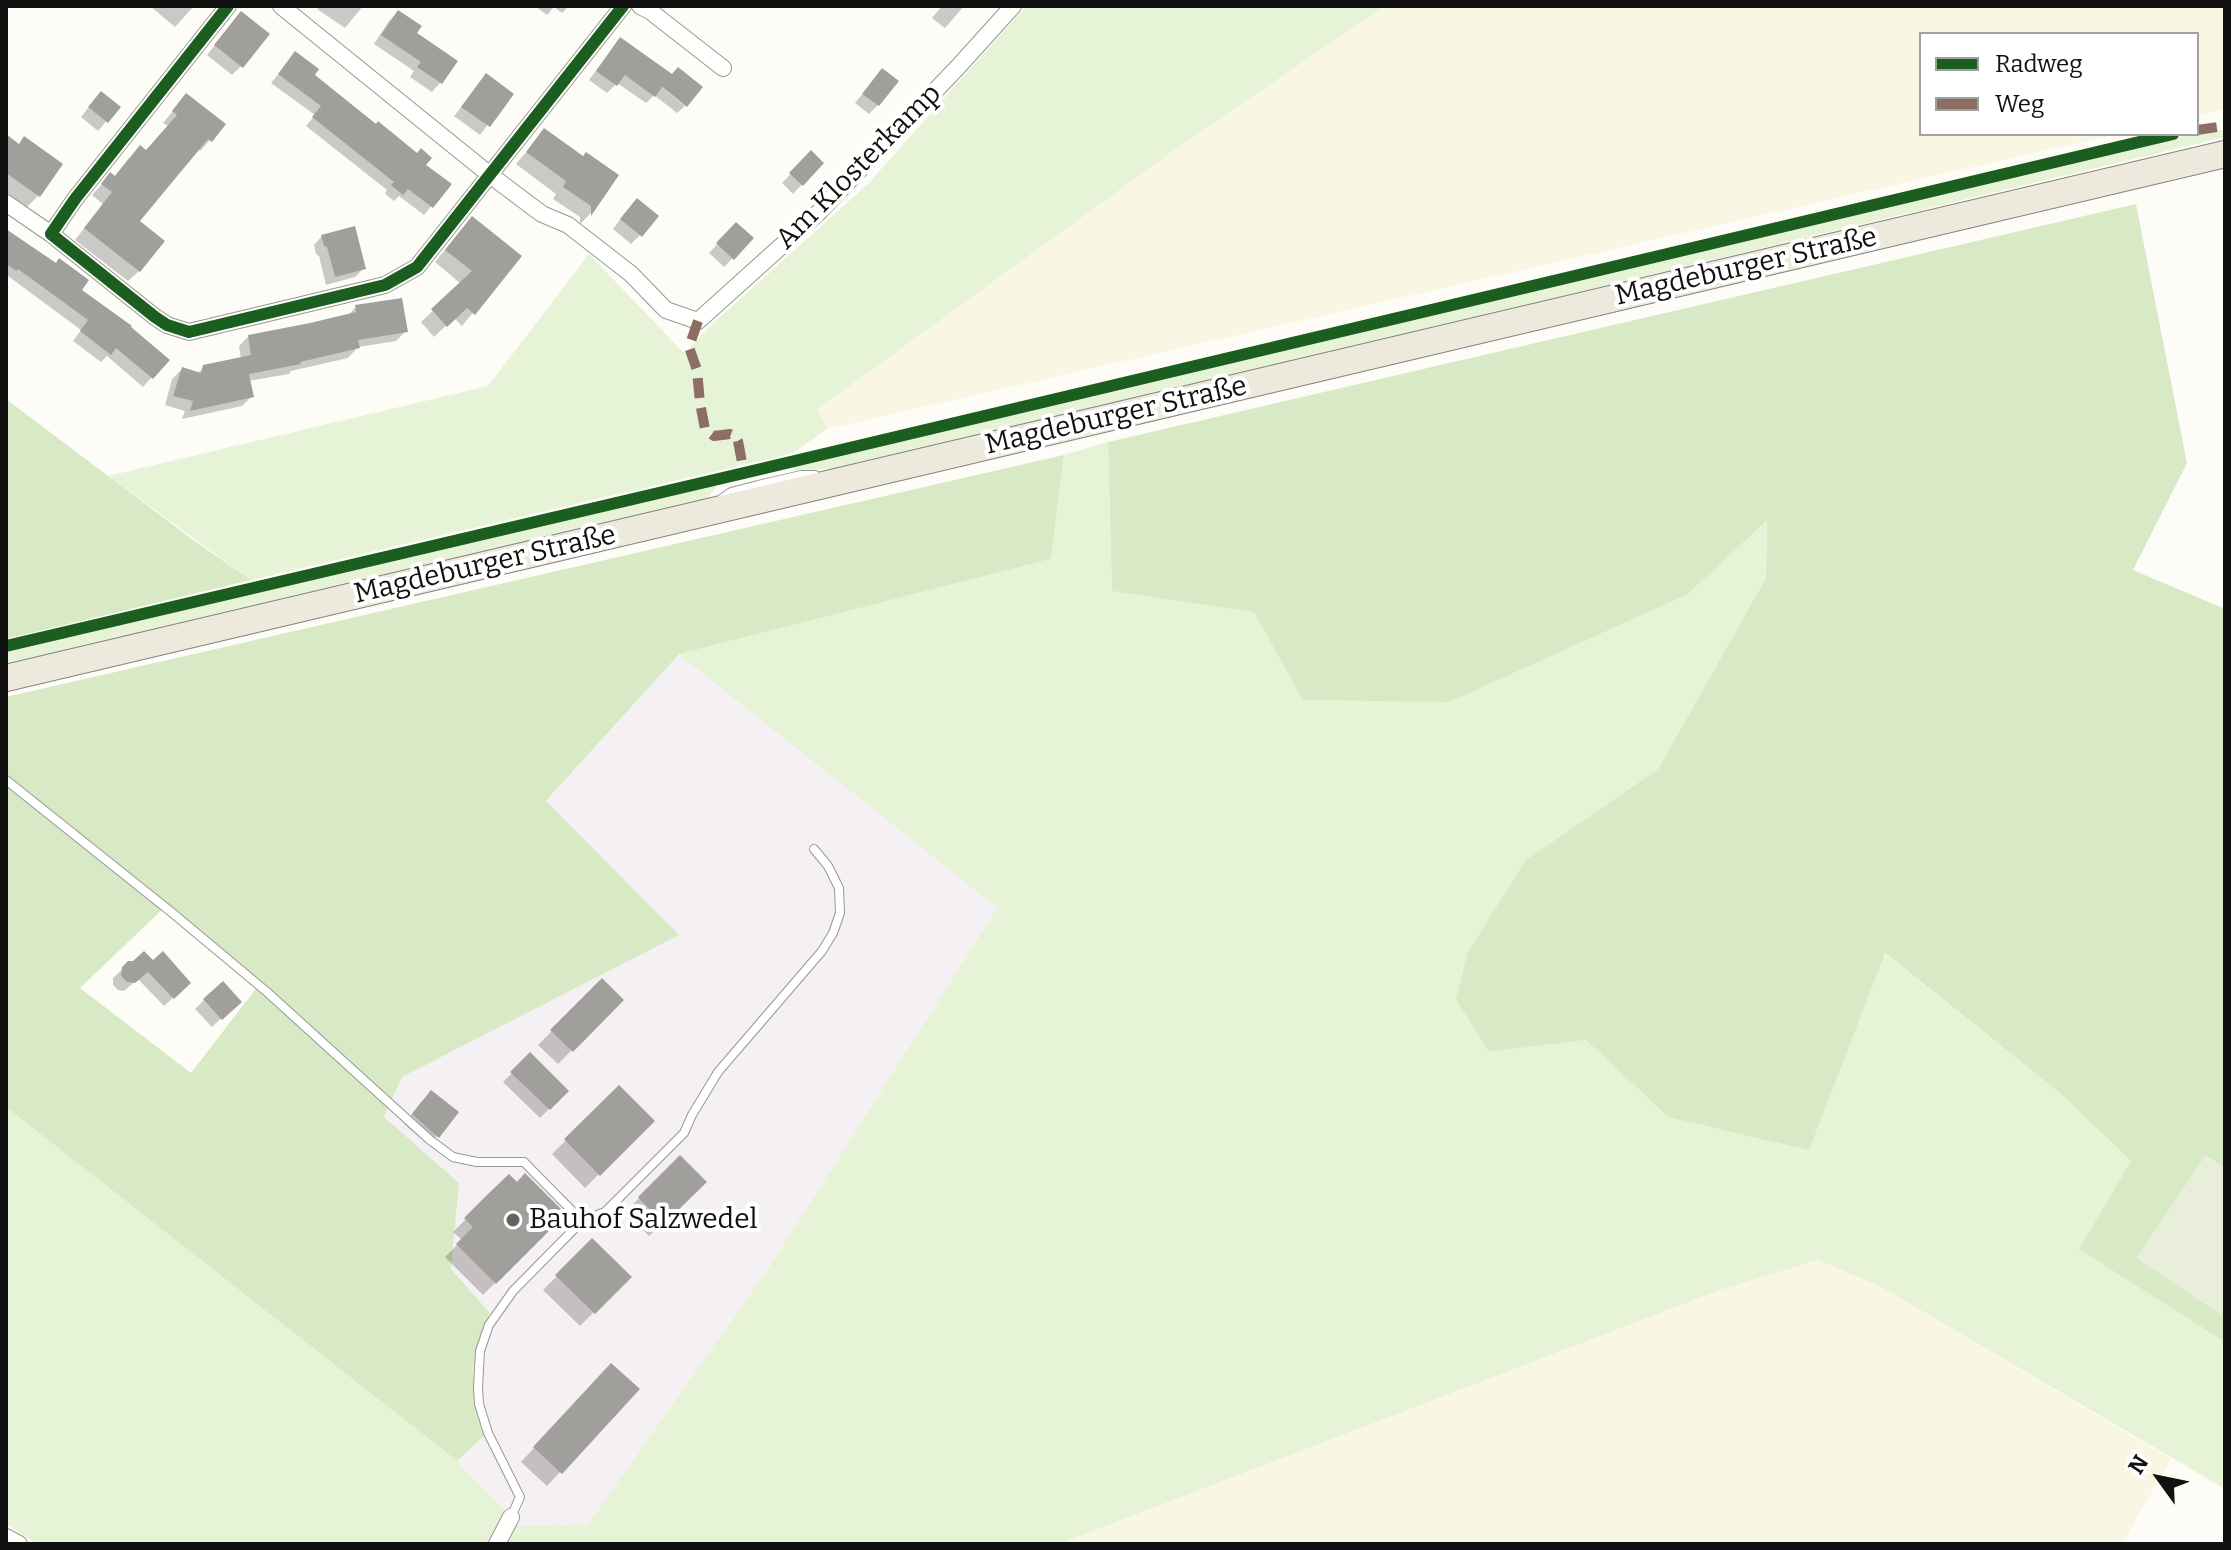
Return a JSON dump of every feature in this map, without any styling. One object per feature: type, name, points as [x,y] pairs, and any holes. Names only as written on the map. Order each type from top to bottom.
[{"type":"main road","name":"Magdeburger Straße","points":[[6,678],[2225,154]]},
{"type":"street","points":[[51,234],[75,199],[228,6]]},
{"type":"street","points":[[281,6],[490,175]]},
{"type":"street","points":[[6,203],[51,234],[155,317],[167,325],[189,332],[385,285],[417,267],[431,251],[623,6]]},
{"type":"street","points":[[640,6],[723,68]]},
{"type":"street","name":"Am Klosterkamp","points":[[490,175],[542,214],[568,225],[631,274],[666,310],[698,321],[818,213],[1013,6]]},
{"type":"street","points":[[497,1544],[511,1517]]},
{"type":"street","points":[[6,1537],[19,1544]]},
{"type":"lane","points":[[6,780],[243,972],[405,1119],[453,1157],[477,1162],[524,1162],[582,1221]]},
{"type":"lane","points":[[511,1517],[520,1497],[483,1420],[478,1387],[480,1351],[489,1325],[513,1291],[582,1221],[605,1212],[684,1133],[718,1072],[822,951],[840,913],[839,888],[828,866],[814,849]]},
{"type":"shaded area","points":[[1385,6],[2225,6],[2225,109],[2199,116],[2199,32],[1919,32],[1919,136],[2108,136],[827,429],[818,409],[1180,146]]},
{"type":"shaded area","points":[[678,654],[997,908],[770,1266],[588,1524],[520,1526],[457,1461],[485,1435],[476,1401],[473,1368],[490,1313],[451,1270],[459,1183],[384,1118],[402,1077],[678,935],[546,802]]},
{"type":"shaded area","points":[[1818,1260],[1881,1287],[2171,1459],[2122,1544],[1059,1544],[1720,1290]]},
{"type":"green space","points":[[1026,6],[1385,6],[1180,146],[818,409],[827,429],[793,453],[251,580],[108,476],[488,386],[589,254],[685,354],[709,327],[868,184]]},
{"type":"green space","points":[[2225,130],[2225,137],[850,467],[794,471],[794,465],[2183,136],[2199,136],[2199,133]]},
{"type":"green space","points":[[2136,204],[2187,463],[2133,570],[2225,609],[2225,1169],[2206,1156],[2137,1258],[2225,1317],[2225,1342],[2079,1249],[2131,1161],[2061,1094],[1885,953],[1809,1150],[1668,1117],[1586,1040],[1489,1052],[1456,999],[1468,952],[1526,860],[1658,769],[1766,578],[1767,520],[1688,594],[1449,702],[1303,700],[1254,612],[1112,591],[1108,442]]},
{"type":"green space","points":[[6,399],[193,540],[251,580],[6,639]]},
{"type":"green space","points":[[1108,442],[1112,590],[1254,611],[1304,700],[1688,594],[1767,519],[1766,578],[1658,769],[1526,860],[1489,1052],[1586,1040],[1668,1117],[1884,953],[2061,1094],[2131,1161],[2080,1249],[2225,1342],[2225,1489],[1881,1287],[1818,1260],[1720,1290],[1059,1544],[32,1544],[6,1523],[6,1107],[457,1461],[520,1526],[588,1524],[770,1266],[997,908],[678,654],[1051,559],[1064,455]]},
{"type":"green space","points":[[1064,455],[1051,559],[679,654],[546,801],[679,935],[402,1077],[384,1117],[459,1183],[451,1269],[490,1313],[473,1368],[476,1401],[485,1435],[457,1461],[6,1107],[6,697]],"holes":[[[166,906],[261,982],[191,1073],[80,988]]]},
{"type":"green space","points":[[715,484],[707,500],[6,666],[6,651]]},
{"type":"green space","points":[[2205,1156],[2225,1169],[2225,1317],[2137,1258]]},
{"type":"building","points":[[398,10],[422,26],[417,33],[458,61],[442,84],[417,67],[421,62],[381,35]]},
{"type":"building","points":[[241,11],[270,34],[243,68],[214,45]]},
{"type":"building","points":[[620,37],[672,74],[678,67],[703,87],[687,107],[662,87],[655,97],[625,75],[617,86],[596,71]]},
{"type":"building","points":[[295,51],[319,69],[315,75],[376,124],[378,121],[417,153],[421,148],[432,158],[426,165],[452,184],[433,208],[408,189],[403,195],[391,185],[394,182],[312,117],[321,106],[278,74]]},
{"type":"building","points":[[882,68],[899,81],[879,106],[862,94]]},
{"type":"building","points":[[486,73],[514,94],[490,127],[461,107]]},
{"type":"building","points":[[101,91],[121,107],[108,123],[88,107]]},
{"type":"building","points":[[186,93],[226,124],[212,142],[208,139],[140,221],[165,241],[140,272],[84,228],[112,192],[101,184],[110,172],[115,176],[140,145],[146,150],[177,115],[172,111]]},
{"type":"building","points":[[544,128],[583,156],[586,152],[619,175],[591,216],[591,206],[563,187],[566,181],[526,152]]},
{"type":"building","points":[[6,134],[19,144],[24,136],[63,164],[40,197],[6,173]]},
{"type":"building","points":[[811,150],[824,163],[803,186],[789,173]]},
{"type":"building","points":[[637,198],[659,216],[642,237],[620,219]]},
{"type":"building","points":[[472,216],[522,256],[475,315],[467,308],[447,327],[431,309],[472,271],[445,250]]},
{"type":"building","points":[[736,222],[754,238],[734,260],[716,243]]},
{"type":"building","points":[[355,226],[366,269],[335,277],[321,235]]},
{"type":"building","points":[[6,229],[56,263],[59,258],[89,280],[82,290],[132,326],[170,360],[153,379],[116,348],[111,355],[80,331],[88,320],[18,269],[6,264]]},
{"type":"building","points":[[402,298],[408,332],[358,340],[360,348],[249,374],[254,397],[190,411],[193,401],[173,396],[182,367],[201,373],[203,365],[251,355],[248,335],[356,312],[355,305]]},
{"type":"building","points":[[144,951],[153,960],[163,951],[191,983],[174,999],[148,972],[135,983],[127,982],[121,976],[122,967]]},
{"type":"building","points":[[602,978],[624,1000],[573,1052],[550,1030]]},
{"type":"building","points":[[223,981],[242,1002],[222,1020],[203,999]]},
{"type":"building","points":[[530,1052],[569,1091],[550,1110],[510,1072]]},
{"type":"building","points":[[619,1085],[655,1121],[600,1176],[564,1139]]},
{"type":"building","points":[[431,1090],[459,1112],[439,1138],[412,1114]]},
{"type":"building","points":[[680,1155],[707,1182],[664,1224],[638,1197]]},
{"type":"building","name":"Bauhof Salzwedel","points":[[525,1173],[566,1214],[496,1284],[456,1244],[473,1227],[464,1218],[509,1174],[517,1182]]},
{"type":"building","points":[[592,1238],[632,1277],[595,1314],[555,1275]]},
{"type":"building","points":[[611,1363],[640,1389],[562,1474],[533,1447]]},
{"type":"marked path","points":[[2199,130],[2225,126]]},
{"type":"marked path","points":[[698,321],[689,347],[697,370],[705,429],[714,436],[735,436],[744,473]]},
{"type":"cycle path","points":[[228,6],[75,199],[51,234],[155,317],[167,325],[189,332],[385,285],[417,267],[623,6]]},
{"type":"cycle path","points":[[6,646],[2165,136]]},
{"type":"place","name":"Bauhof Salzwedel","points":[[513,1220]]}]
